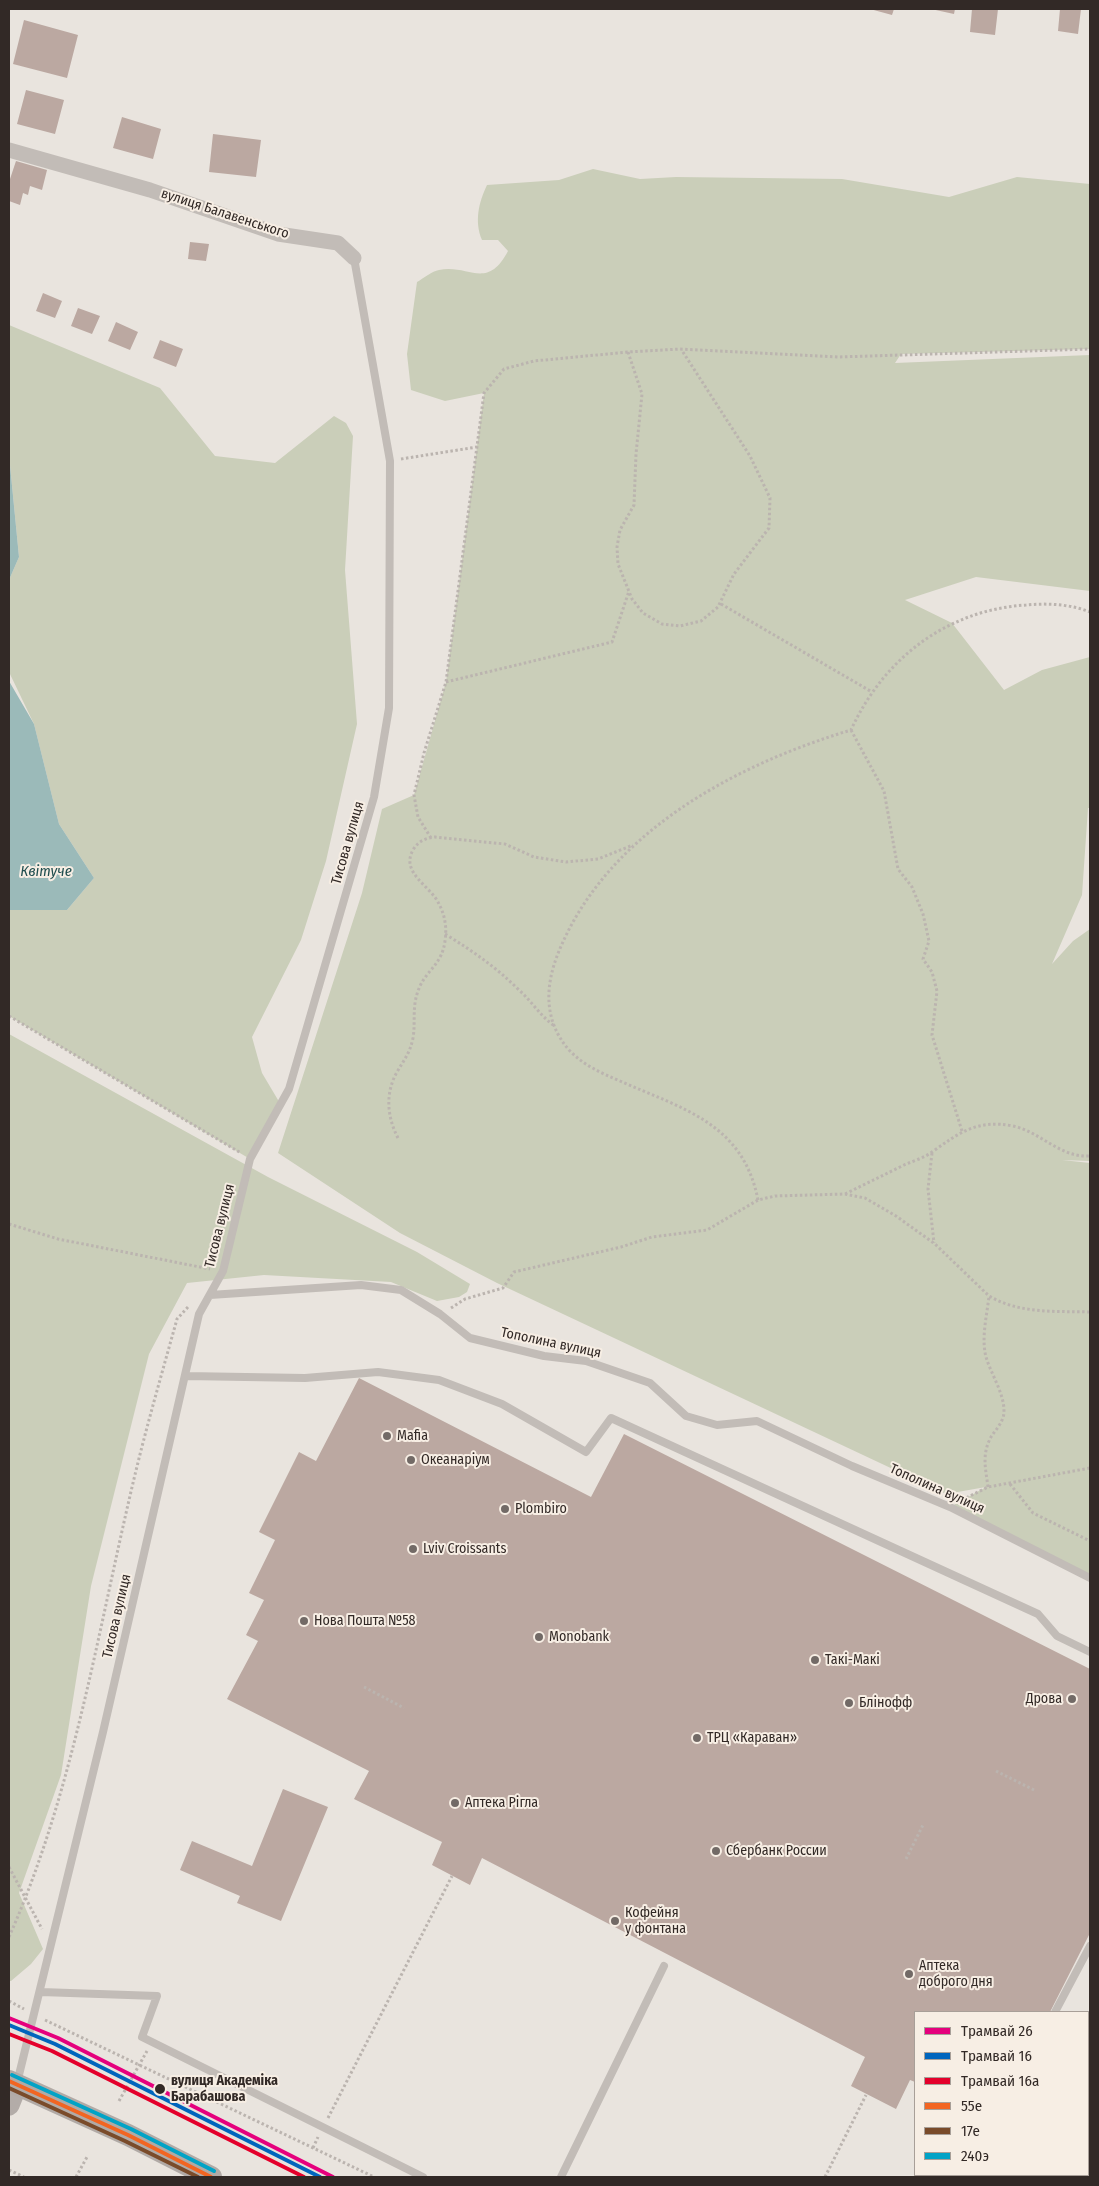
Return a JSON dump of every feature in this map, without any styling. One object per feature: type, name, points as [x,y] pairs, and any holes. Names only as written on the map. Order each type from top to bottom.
[{"type":"main road","points":[[11,2090],[128,2135],[211,2177]]},
{"type":"street","name":"вулиця Балавенського","points":[[9,150],[150,190],[278,234],[338,243],[354,258]]},
{"type":"lane","name":"вулиця Балавенського","points":[[354,258],[390,461]]},
{"type":"lane","name":"Тисова вулиця","points":[[11,2090],[35,2015],[199,1314],[223,1271],[250,1159],[289,1089],[374,796],[389,708],[390,461]]},
{"type":"lane","name":"Тополина вулиця","points":[[210,1295],[361,1285],[401,1290],[440,1314],[470,1338],[544,1356],[586,1361],[650,1382],[686,1416],[717,1424],[757,1421],[852,1466],[950,1506],[1090,1578]]},
{"type":"lane","points":[[186,1376],[305,1378],[378,1372],[440,1380],[502,1404],[586,1452],[611,1418],[1038,1614],[1057,1636],[1090,1652]]},
{"type":"lane","points":[[1056,2011],[1090,1946]]},
{"type":"lane","points":[[561,2177],[664,1966]]},
{"type":"lane","points":[[40,1992],[157,1996],[142,2037],[424,2177]]},
{"type":"path","points":[[431,838],[418,817],[414,795],[424,753],[446,682],[484,393],[504,369],[534,360],[680,349],[838,357],[1090,349]]},
{"type":"path","points":[[628,352],[642,394],[636,454],[634,505],[622,525],[617,547],[619,570],[629,591],[643,613],[654,620],[671,626],[689,625],[701,621],[721,604],[734,574],[769,528],[770,498],[750,456],[680,349]]},
{"type":"path","points":[[390,461],[477,448]]},
{"type":"path","points":[[446,682],[612,642],[629,591]]},
{"type":"path","points":[[721,604],[872,692]]},
{"type":"path","points":[[758,1200],[746,1163],[722,1132],[690,1110],[585,1064],[564,1044],[554,1026],[548,1005],[548,984],[561,946],[587,900],[620,860],[638,842],[683,808],[738,774],[805,744],[852,730],[872,692],[886,673],[910,650],[937,631],[968,617],[1000,608],[1033,604],[1066,606],[1090,612]]},
{"type":"path","points":[[852,730],[884,791],[898,869],[912,887],[923,914],[928,941],[923,959],[932,972],[937,992],[932,1036],[962,1131]]},
{"type":"path","points":[[398,1138],[390,1116],[390,1093],[395,1077],[408,1058],[413,1036],[412,1015],[416,994],[422,981],[439,960],[446,934],[444,918],[439,903],[426,886],[415,876],[410,864],[414,848],[421,841],[431,838],[505,844],[534,857],[566,862],[609,856],[638,842]]},
{"type":"path","points":[[446,934],[485,959],[522,993],[541,1016],[554,1026]]},
{"type":"path","points":[[9,1016],[250,1159]]},
{"type":"path","points":[[845,1194],[932,1152],[949,1138],[962,1131],[990,1125],[1012,1126],[1040,1136],[1064,1152],[1077,1156],[1090,1156]]},
{"type":"path","points":[[932,1152],[929,1208],[934,1244]]},
{"type":"path","points":[[440,1314],[465,1299],[503,1288],[514,1272],[621,1247],[652,1236],[707,1230],[758,1200],[775,1196],[845,1194],[865,1198],[896,1216],[934,1244],[989,1296],[1002,1303],[1023,1309],[1090,1312]]},
{"type":"path","points":[[9,1224],[58,1239],[223,1271]]},
{"type":"path","points":[[988,1486],[984,1458],[989,1440],[1002,1421],[1004,1413],[1003,1403],[986,1355],[985,1334],[989,1296]]},
{"type":"path","points":[[9,1937],[26,1898],[64,1781],[133,1482],[177,1319],[190,1305]]},
{"type":"path","points":[[950,1506],[988,1486],[1010,1484],[1090,1468]]},
{"type":"path","points":[[1010,1484],[1033,1513],[1090,1541]]},
{"type":"path","points":[[364,1687],[404,1708]]},
{"type":"path","points":[[996,1771],[1036,1791]]},
{"type":"path","points":[[906,1859],[923,1824]]},
{"type":"path","points":[[9,1868],[51,1948]]},
{"type":"path","points":[[313,2148],[452,1876]]},
{"type":"path","points":[[35,2015],[374,2177]]},
{"type":"path","points":[[119,2101],[152,2042]]},
{"type":"path","points":[[824,2177],[866,2095]]},
{"type":"path","points":[[76,2177],[87,2156]]},
{"type":"path","points":[[9,2170],[24,2177]]},
{"type":"green space","points":[[593,169],[640,179],[676,177],[842,179],[949,197],[1017,177],[1090,184],[1090,349],[901,354],[895,363],[1090,355],[1090,591],[976,577],[905,600],[952,623],[1004,690],[1042,670],[1090,657],[1090,808],[1088,808],[1082,895],[1052,964],[1073,941],[1090,929],[1090,1161],[1062,1160],[1090,1163],[1090,1578],[950,1507],[986,1487],[946,1494],[497,1283],[400,1233],[278,1153],[362,893],[382,809],[414,795],[446,682],[484,393],[445,401],[411,390],[407,354],[417,282],[439,270],[450,269],[485,273],[493,270],[500,263],[508,251],[498,240],[482,240],[478,226],[478,212],[487,185],[559,180]]},
{"type":"green space","points":[[9,325],[160,388],[215,456],[275,463],[334,416],[346,423],[353,436],[345,570],[357,724],[326,861],[301,940],[252,1037],[262,1073],[281,1105],[250,1159],[9,1016],[9,910],[67,910],[94,878],[59,824],[34,724],[9,672],[9,580],[19,557],[9,455]]},
{"type":"green space","points":[[9,1034],[268,1177],[417,1252],[470,1284],[467,1292],[459,1297],[437,1301],[391,1282],[264,1275],[187,1283],[149,1354],[91,1586],[61,1775],[19,1893],[43,1949],[31,1964],[11,1981],[9,1981]]},
{"type":"water","points":[[9,455],[19,557],[9,580]]},
{"type":"water","name":"Квітуче","points":[[9,681],[34,724],[59,824],[94,878],[67,910],[9,910]]},
{"type":"building","points":[[870,9],[894,9],[892,15]]},
{"type":"building","points":[[931,9],[955,9],[954,14]]},
{"type":"building","points":[[972,9],[998,9],[995,35],[970,32]]},
{"type":"building","points":[[1060,9],[1081,9],[1078,34],[1058,31]]},
{"type":"building","points":[[24,20],[78,35],[67,78],[13,64]]},
{"type":"building","points":[[26,90],[64,100],[55,134],[17,124]]},
{"type":"building","points":[[122,117],[161,129],[153,159],[113,148]]},
{"type":"building","points":[[213,134],[261,140],[256,177],[209,172]]},
{"type":"building","points":[[16,161],[47,170],[42,190],[30,186],[28,195],[23,193],[20,205],[9,201],[9,182]]},
{"type":"building","points":[[190,242],[209,244],[206,261],[188,259]]},
{"type":"building","points":[[43,293],[62,301],[55,318],[36,311]]},
{"type":"building","points":[[78,308],[100,316],[92,334],[71,326]]},
{"type":"building","points":[[116,322],[138,332],[130,350],[108,341]]},
{"type":"building","points":[[160,340],[183,349],[176,367],[153,358]]},
{"type":"building","name":"ТРЦ «Караван»","points":[[359,1378],[591,1497],[624,1434],[1090,1669],[1090,1933],[1051,2011],[914,2011],[914,2082],[910,2080],[896,2109],[851,2086],[865,2057],[482,1858],[470,1885],[432,1865],[442,1842],[354,1799],[369,1771],[227,1699],[258,1641],[246,1635],[264,1600],[249,1593],[275,1540],[259,1532],[299,1452],[316,1461]]},
{"type":"building","points":[[283,1789],[328,1807],[281,1921],[237,1903],[240,1896],[180,1870],[192,1841],[252,1866]]},
{"type":"building","points":[[1090,2037],[1090,2177],[1017,2177],[1089,2176]]},
{"type":"tram line","name":"26","points":[[9,2018],[58,2038],[333,2177]]},
{"type":"tram line","name":"16","points":[[9,2025],[55,2044],[320,2177]]},
{"type":"tram line","name":"16a","points":[[9,2034],[52,2051],[304,2177]]},
{"type":"transit line","name":"240э","points":[[12,2075],[131,2129],[214,2171]]},
{"type":"transit line","name":"55е","points":[[9,2081],[128,2135],[211,2177]]},
{"type":"transit line","name":"17е","points":[[9,2088],[198,2177]]},
{"type":"place","name":"Mafia","points":[[387,1436]]},
{"type":"place","name":"Океанаріум","points":[[411,1460]]},
{"type":"place","name":"Plombiro","points":[[505,1509]]},
{"type":"place","name":"Lviv Croissants","points":[[413,1549]]},
{"type":"place","name":"Нова Пошта №58","points":[[304,1621]]},
{"type":"place","name":"Monobank","points":[[539,1637]]},
{"type":"place","name":"Такі-Макі","points":[[815,1660]]},
{"type":"place","name":"Дрова","points":[[1072,1699]]},
{"type":"place","name":"Блінофф","points":[[849,1703]]},
{"type":"place","name":"ТРЦ «Караван»","points":[[697,1738]]},
{"type":"place","name":"Аптека Рігла","points":[[455,1803]]},
{"type":"place","name":"Сбербанк России","points":[[716,1851]]},
{"type":"place","name":"Кофейня у фонтана","points":[[615,1921]]},
{"type":"place","name":"Аптека доброго дня","points":[[909,1974]]},
{"type":"place","name":"вулиця Академіка Барабашова","points":[[160,2089]]}]
